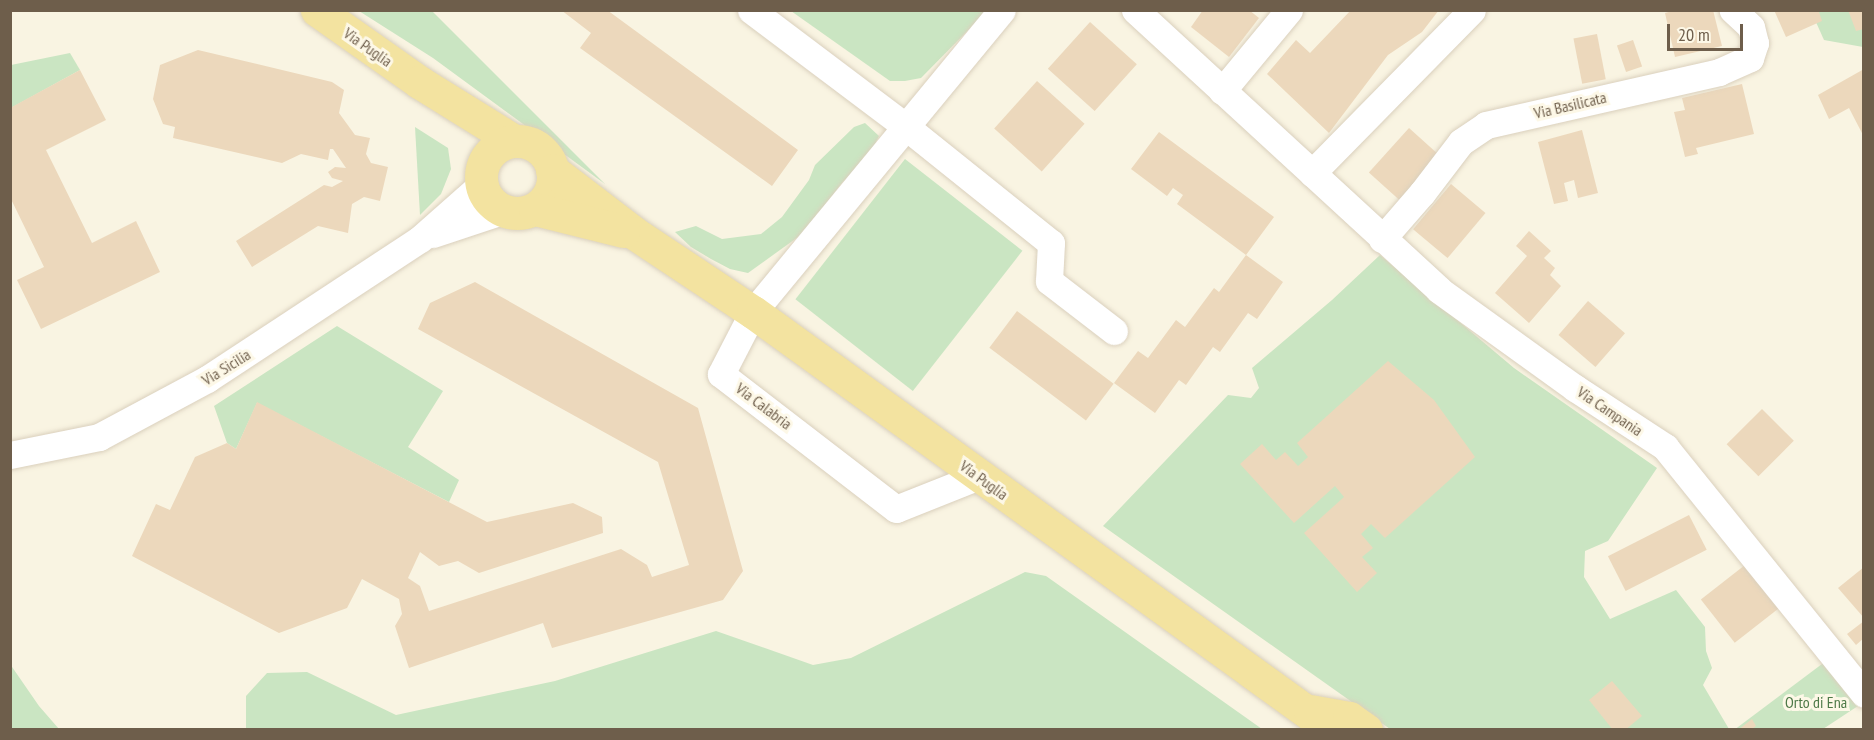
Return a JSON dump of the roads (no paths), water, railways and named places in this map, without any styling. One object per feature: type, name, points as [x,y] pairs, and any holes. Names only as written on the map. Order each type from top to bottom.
[{"type":"main road","name":"Via Puglia","points":[[316,10],[419,82],[514,141]]},
{"type":"main road","name":"Via Puglia","points":[[419,82],[483,173]]},
{"type":"main road","points":[[514,141],[531,144],[545,154],[552,170],[552,185],[546,199],[535,209],[519,214],[502,211],[488,200],[483,173],[492,151],[502,144],[514,141]]},
{"type":"main road","name":"Via Puglia","points":[[552,170],[634,233],[753,312],[1320,720]]},
{"type":"main road","name":"Via Puglia","points":[[535,209],[634,233]]},
{"type":"main road","points":[[1320,720],[1349,718],[1366,729]]},
{"type":"street","points":[[751,10],[905,126],[1051,243],[1049,281],[1114,331]]},
{"type":"street","name":"Via Calabria","points":[[979,476],[896,509],[721,374],[753,312],[1002,10]]},
{"type":"street","name":"Via Campania","points":[[1135,10],[1439,290],[1575,388],[1665,447],[1863,694]]},
{"type":"street","points":[[1222,90],[1289,10]]},
{"type":"street","points":[[1312,173],[1472,10]]},
{"type":"street","name":"Via Basilicata","points":[[1382,239],[1422,193],[1461,142],[1486,125],[1719,72],[1750,57],[1755,43],[1751,27],[1733,10]]},
{"type":"street","name":"Via Sicilia","points":[[11,451],[99,437],[207,380],[420,239],[483,173]]},
{"type":"street","name":"Via Sicilia","points":[[420,239],[502,211]]},
{"type":"park label","name":"Orto di Ena","points":[[1816,702]]}]
